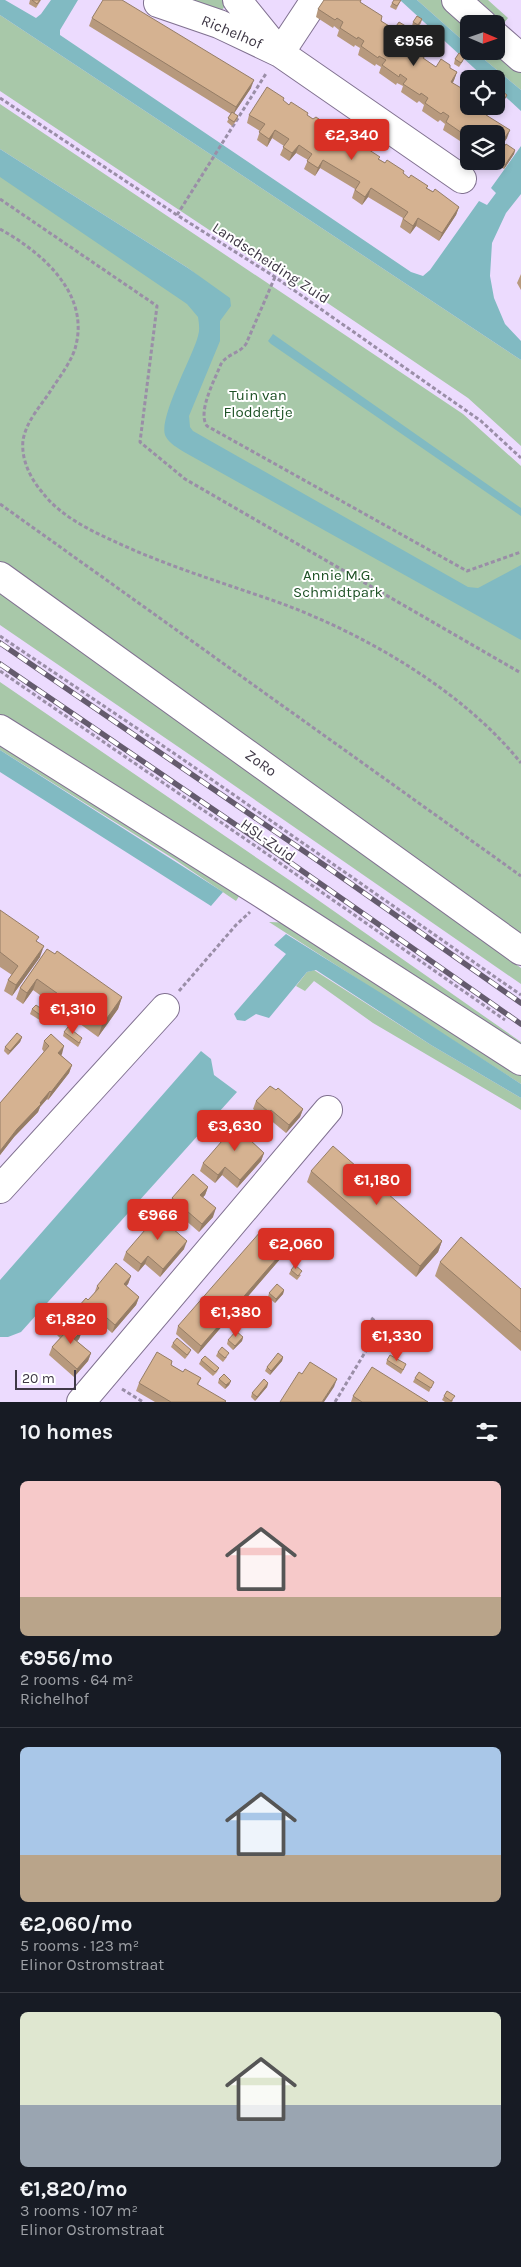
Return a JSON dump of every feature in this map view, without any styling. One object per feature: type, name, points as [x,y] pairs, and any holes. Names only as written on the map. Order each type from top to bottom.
[{"type":"street","name":"Richelhof","points":[[237,0],[280,53]]},
{"type":"street","name":"Richelhof","points":[[280,53],[316,0]]},
{"type":"street","points":[[456,0],[473,15]]},
{"type":"street","name":"Richelhof","points":[[159,2],[219,24],[280,53],[462,179]]},
{"type":"street","points":[[505,44],[521,58]]},
{"type":"street","name":"ZoRo","points":[[0,576],[521,951]]},
{"type":"street","points":[[0,729],[267,897],[521,1062]]},
{"type":"street","points":[[0,1189],[165,1008]]},
{"type":"street","points":[[81,1402],[328,1110]]},
{"type":"path","points":[[177,215],[280,53]]},
{"type":"path","name":"Landscheiding Zuid","points":[[0,98],[275,277],[481,421],[521,458]]},
{"type":"path","points":[[0,199],[157,306],[140,442],[185,479],[521,673]]},
{"type":"path","points":[[0,229],[43,260],[60,277],[69,289],[78,317],[76,346],[53,387],[31,418],[23,442],[25,465],[42,493],[53,504],[102,536],[163,563],[281,604],[349,632],[390,656],[456,700],[484,724],[521,763]]},
{"type":"path","points":[[275,277],[246,344],[242,350],[225,357],[221,364],[204,409],[204,421],[207,426],[467,571],[521,552]]},
{"type":"path","points":[[0,504],[521,876]]},
{"type":"path","name":"HSL-Zuid","points":[[0,636],[178,756],[521,995]]},
{"type":"path","name":"HSL-Zuid","points":[[0,671],[513,1025]]},
{"type":"path","points":[[165,1008],[236,924],[267,897]]},
{"type":"path","points":[[335,1402],[381,1326],[370,1317]]},
{"type":"green space","points":[[187,0],[229,0],[220,13]]},
{"type":"green space","points":[[417,0],[444,0],[460,15],[460,38]]},
{"type":"green space","points":[[478,0],[488,0],[505,15],[495,15]]},
{"type":"green space","points":[[0,15],[521,360],[521,446],[468,398],[326,302],[268,269],[0,91]]},
{"type":"green space","points":[[505,57],[521,69],[521,90],[505,77],[505,70],[497,70],[485,60],[505,60]]},
{"type":"green space","name":"Annie M.G. Schmidtpark","points":[[0,104],[463,414],[521,466],[521,938],[0,563],[0,155],[207,283],[188,268],[0,149]]},
{"type":"green space","points":[[0,592],[521,968],[521,984],[0,625]]},
{"type":"green space","points":[[0,682],[298,886],[521,1042],[521,1054],[0,723]]},
{"type":"green space","points":[[0,735],[243,890],[236,901],[174,859],[0,750]]},
{"type":"green space","points":[[269,922],[296,923],[521,1067],[521,1084]]},
{"type":"green space","points":[[314,970],[431,1045],[521,1098],[521,1110],[373,1023],[314,981],[305,991],[296,986],[307,972]]},
{"type":"shaded area","points":[[0,0],[5,0],[36,18],[51,0],[78,0],[60,30],[60,35],[411,272],[423,276],[430,270],[479,201],[487,205],[496,193],[491,188],[521,146],[521,194],[506,213],[492,243],[490,276],[494,298],[505,324],[521,341],[521,360],[0,15]]},
{"type":"shaded area","points":[[400,0],[417,0],[460,38],[460,55]]},
{"type":"shaded area","points":[[465,60],[485,60],[497,70],[476,70]]},
{"type":"shaded area","points":[[505,77],[521,90],[521,111],[505,96]]},
{"type":"shaded area","points":[[0,149],[188,268],[230,298],[231,306],[220,321],[220,341],[189,416],[190,427],[193,431],[468,587],[478,588],[521,565],[521,640],[174,446],[166,437],[164,429],[166,418],[176,388],[198,336],[198,317],[187,304],[0,177]]},
{"type":"shaded area","points":[[273,334],[521,508],[521,516],[271,344],[268,341]]},
{"type":"shaded area","points":[[0,750],[223,892],[211,906],[0,772]]},
{"type":"shaded area","points":[[286,934],[521,1084],[521,1098],[431,1045],[316,970],[307,972],[269,1018],[256,1014],[245,1021],[237,1020],[234,1014],[286,954],[274,945]]},
{"type":"shaded area","points":[[201,1051],[211,1059],[214,1075],[237,1092],[21,1332],[8,1337],[0,1337],[0,1280]]},
{"type":"building","points":[[32,0],[40,0],[37,4]]},
{"type":"building","points":[[103,0],[122,0],[254,80],[236,107],[92,18]]},
{"type":"building","points":[[324,0],[361,0],[360,2],[382,16],[381,21],[394,29],[399,22],[409,28],[402,40],[425,55],[423,58],[436,67],[441,59],[457,72],[451,82],[460,87],[460,115],[486,115],[502,125],[460,125],[460,132],[446,122],[449,116],[443,112],[441,114],[425,103],[428,98],[403,84],[407,79],[400,74],[399,77],[382,65],[386,60],[379,56],[378,58],[361,46],[364,41],[358,37],[357,39],[340,28],[343,22],[337,18],[335,20],[318,9]]},
{"type":"building","points":[[394,0],[401,0],[397,6],[392,3]]},
{"type":"building","points":[[417,16],[422,19],[418,25],[413,22]]},
{"type":"building","points":[[438,35],[443,38],[439,44],[434,41]]},
{"type":"building","points":[[420,44],[424,47],[423,53],[411,45]]},
{"type":"building","points":[[459,53],[460,60],[463,60],[461,63],[455,59]]},
{"type":"building","points":[[267,87],[284,98],[283,100],[289,105],[291,102],[308,113],[307,115],[313,119],[316,117],[332,128],[331,130],[337,134],[339,131],[356,142],[355,144],[361,148],[363,146],[380,157],[378,159],[385,163],[387,160],[404,171],[403,173],[409,178],[411,175],[428,186],[426,188],[433,192],[435,189],[459,207],[442,233],[418,218],[413,226],[403,219],[408,212],[371,188],[365,197],[355,190],[360,182],[323,160],[318,168],[307,161],[312,154],[299,145],[292,153],[283,147],[289,139],[275,130],[269,139],[259,132],[265,124],[249,115]]},
{"type":"building","points":[[232,112],[238,116],[234,122],[228,118]]},
{"type":"building","points":[[505,127],[510,130],[505,137]]},
{"type":"building","points":[[506,144],[515,150],[505,165]]},
{"type":"building","points":[[0,910],[39,937],[36,941],[44,946],[16,985],[8,980],[18,966],[0,952]]},
{"type":"building","points":[[47,949],[55,954],[57,951],[122,997],[102,1025],[37,979],[27,993],[20,988]]},
{"type":"building","points":[[36,1005],[50,1015],[47,1020],[32,1009]]},
{"type":"building","points":[[68,1027],[82,1038],[79,1043],[64,1032]]},
{"type":"building","points":[[17,1033],[22,1037],[10,1051],[5,1047]]},
{"type":"building","points":[[51,1034],[64,1046],[58,1053],[72,1065],[0,1151],[0,1103],[49,1046],[44,1041]]},
{"type":"building","points":[[270,1086],[276,1090],[278,1088],[303,1109],[289,1125],[271,1110],[269,1112],[256,1101]]},
{"type":"building","points":[[241,1119],[256,1131],[249,1139],[264,1153],[240,1180],[225,1167],[218,1175],[203,1163]]},
{"type":"building","points":[[333,1146],[442,1241],[420,1266],[311,1171]]},
{"type":"building","points":[[193,1174],[208,1187],[200,1195],[216,1208],[202,1224],[172,1198]]},
{"type":"building","points":[[164,1208],[179,1220],[172,1228],[187,1241],[163,1269],[148,1256],[141,1264],[126,1252]]},
{"type":"building","points":[[261,1231],[284,1250],[201,1346],[178,1326]]},
{"type":"building","points":[[461,1237],[521,1289],[521,1332],[440,1262]]},
{"type":"building","points":[[116,1263],[131,1276],[124,1284],[139,1297],[115,1325],[99,1311],[92,1320],[78,1307],[86,1298],[88,1300],[99,1288],[97,1286]]},
{"type":"building","points":[[295,1265],[302,1271],[298,1276],[291,1270]]},
{"type":"building","points":[[277,1284],[284,1290],[276,1299],[269,1293]]},
{"type":"building","points":[[257,1307],[264,1313],[256,1322],[249,1316]]},
{"type":"building","points":[[68,1319],[82,1331],[74,1339],[91,1353],[77,1369],[52,1347],[66,1332],[60,1327]]},
{"type":"building","points":[[236,1331],[243,1337],[235,1346],[228,1340]]},
{"type":"building","points":[[177,1338],[191,1350],[187,1355],[173,1343]]},
{"type":"building","points":[[222,1347],[229,1353],[225,1358],[218,1352]]},
{"type":"building","points":[[157,1352],[172,1361],[171,1365],[183,1372],[185,1369],[201,1378],[197,1384],[226,1401],[171,1402],[139,1383]]},
{"type":"building","points":[[278,1353],[283,1357],[271,1371],[267,1367]]},
{"type":"building","points":[[390,1355],[406,1364],[403,1370],[387,1360]]},
{"type":"building","points":[[205,1356],[219,1368],[215,1372],[201,1360]]},
{"type":"building","points":[[310,1362],[337,1379],[322,1402],[280,1402],[299,1372],[302,1374]]},
{"type":"building","points":[[372,1367],[428,1402],[362,1402],[353,1396]]},
{"type":"building","points":[[419,1372],[434,1382],[431,1388],[415,1378]]},
{"type":"building","points":[[224,1374],[231,1381],[226,1385],[219,1379]]},
{"type":"building","points":[[264,1379],[268,1383],[257,1397],[252,1393]]},
{"type":"building","points":[[447,1391],[455,1396],[451,1401],[444,1396]]},
{"type":"railway","points":[[0,643],[327,867],[521,1003]]},
{"type":"railway","points":[[0,664],[258,840],[521,1024]]},
{"type":"park label","name":"Tuin van Floddertje","points":[[258,404]]}]
